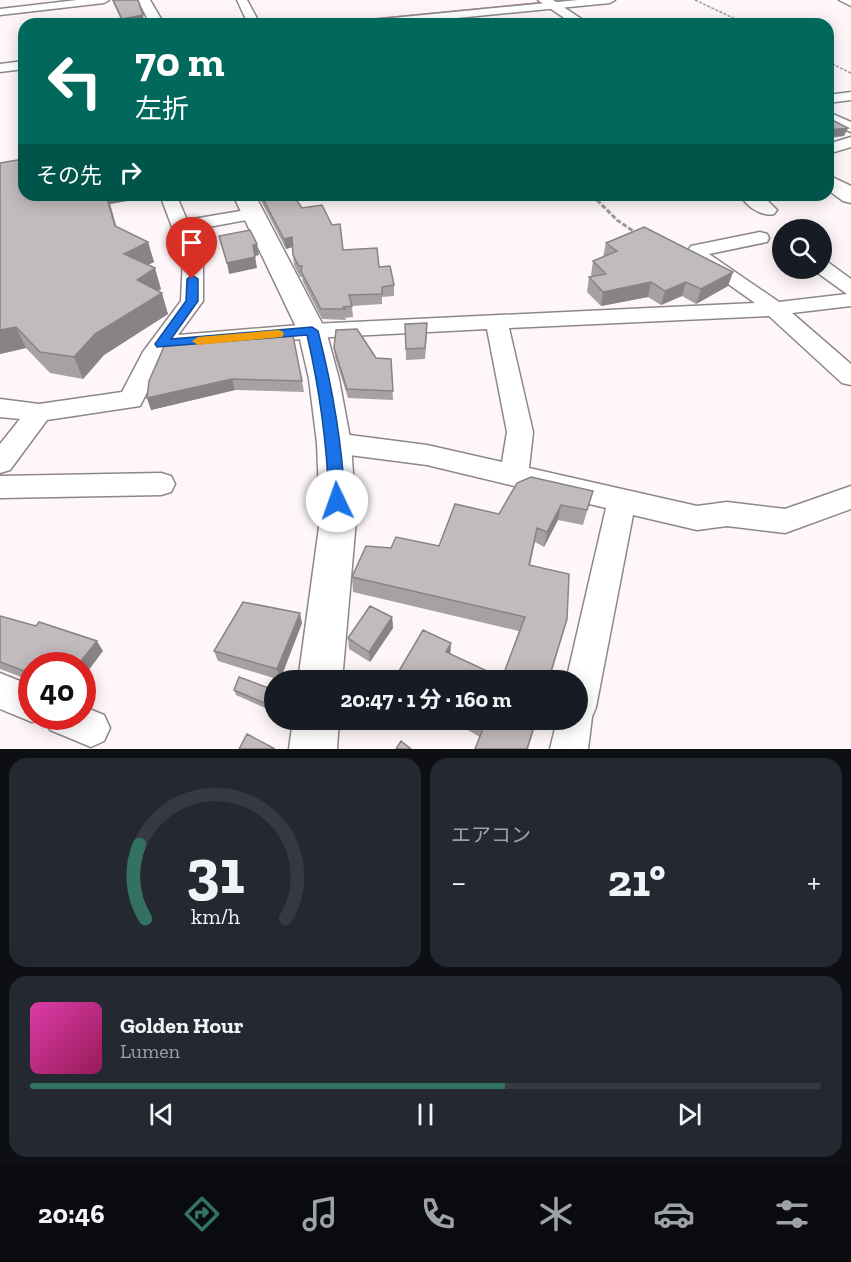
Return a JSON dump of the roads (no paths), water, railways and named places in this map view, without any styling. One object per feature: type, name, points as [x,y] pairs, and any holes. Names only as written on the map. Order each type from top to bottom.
[{"type":"street","points":[[0,12],[104,0]]},
{"type":"street","points":[[144,0],[154,18]]},
{"type":"street","points":[[242,0],[251,18]]},
{"type":"street","points":[[442,18],[549,3],[610,0]]},
{"type":"street","points":[[844,0],[851,3]]},
{"type":"street","points":[[549,3],[573,18]]},
{"type":"street","points":[[0,68],[18,66]]},
{"type":"street","points":[[834,98],[851,96]]},
{"type":"street","points":[[834,119],[851,129]]},
{"type":"street","points":[[834,147],[851,142]]},
{"type":"street","points":[[834,185],[851,196]]},
{"type":"street","points":[[0,408],[39,413],[75,406],[131,400],[151,357],[192,301],[193,256],[170,201]]},
{"type":"street","points":[[757,201],[768,210]]},
{"type":"street","points":[[180,227],[248,204],[312,331],[324,379],[334,443],[338,520],[321,670]]},
{"type":"street","points":[[760,238],[698,250],[696,255],[760,297],[851,377]]},
{"type":"street","points":[[832,275],[851,289]]},
{"type":"street","points":[[161,344],[312,331],[772,309],[851,300]]},
{"type":"street","points":[[497,322],[520,432],[514,474]]},
{"type":"street","points":[[0,463],[39,413]]},
{"type":"street","points":[[334,443],[427,455],[697,518],[727,514],[785,521],[851,497]]},
{"type":"street","points":[[0,487],[161,484]]},
{"type":"street","points":[[586,670],[622,500]]},
{"type":"street","points":[[0,691],[18,698]]},
{"type":"street","points":[[312,749],[315,730]]},
{"type":"street","points":[[568,749],[573,730]]},
{"type":"waterway","points":[[391,18],[576,0]]}]
